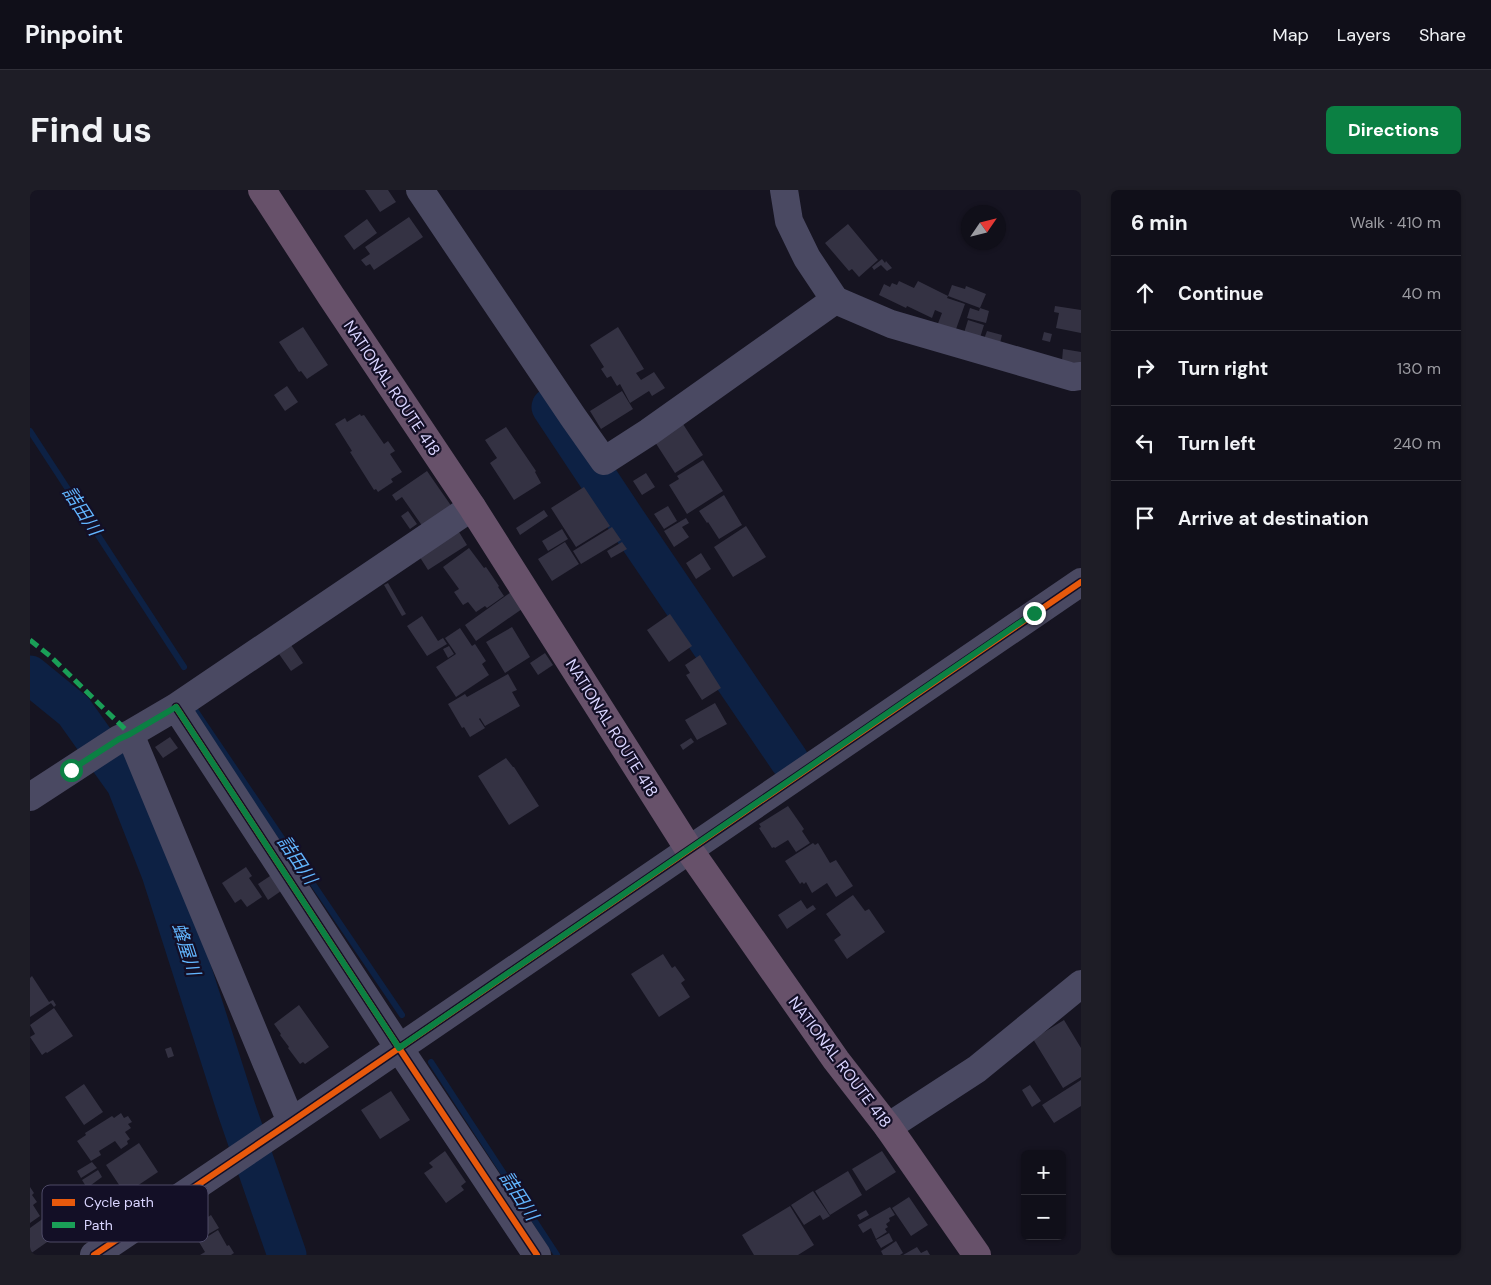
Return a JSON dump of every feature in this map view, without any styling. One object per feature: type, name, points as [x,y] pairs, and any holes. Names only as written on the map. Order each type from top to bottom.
[{"type":"highway","name":"NATIONAL ROUTE 418","points":[[262,190],[472,507],[690,851],[836,1060],[888,1127],[977,1255]]},
{"type":"street","points":[[420,190],[604,461],[649,432],[835,300]]},
{"type":"street","points":[[784,190],[789,221],[807,258],[835,300],[900,326],[1073,377],[1081,376]]},
{"type":"street","points":[[30,797],[125,736],[176,707],[472,507]]},
{"type":"street","points":[[197,1185],[690,851],[1081,582]]},
{"type":"street","points":[[176,707],[537,1255]]},
{"type":"street","points":[[125,736],[285,1126]]},
{"type":"street","points":[[888,1127],[978,1069],[1081,984]]},
{"type":"street","points":[[94,1255],[113,1242]]},
{"type":"building","points":[[365,190],[388,190],[396,202],[380,212]]},
{"type":"building","points":[[409,217],[423,237],[374,270],[370,264],[366,266],[361,260],[370,254],[365,247]]},
{"type":"building","points":[[367,219],[377,233],[354,250],[344,236]]},
{"type":"building","points":[[848,224],[878,260],[859,277],[852,269],[849,271],[825,243]]},
{"type":"building","points":[[882,259],[892,268],[887,271],[881,265],[874,270],[872,267]]},
{"type":"building","points":[[899,281],[914,288],[918,281],[948,296],[947,298],[965,304],[955,332],[937,326],[942,313],[935,310],[932,318],[879,295],[884,284],[890,287],[892,283],[897,285]]},
{"type":"building","points":[[952,285],[965,289],[966,286],[986,294],[980,308],[948,296]]},
{"type":"building","points":[[1055,306],[1081,310],[1081,333],[1056,328],[1059,313],[1054,312]]},
{"type":"building","points":[[970,308],[979,311],[980,308],[989,311],[986,323],[967,318]]},
{"type":"building","points":[[968,320],[984,325],[979,341],[963,336]]},
{"type":"building","points":[[303,327],[328,365],[307,379],[301,371],[299,372],[279,342]]},
{"type":"building","points":[[618,327],[644,369],[636,373],[641,380],[654,372],[665,388],[652,396],[649,391],[630,403],[620,384],[617,386],[611,376],[607,378],[601,369],[604,367],[590,345]]},
{"type":"building","points":[[987,331],[1002,335],[1000,343],[984,339]]},
{"type":"building","points":[[1044,332],[1052,334],[1050,342],[1042,340]]},
{"type":"building","points":[[1063,349],[1081,352],[1081,364],[1062,361]]},
{"type":"building","points":[[287,386],[298,402],[285,411],[274,395]]},
{"type":"building","points":[[622,391],[633,409],[601,429],[590,411]]},
{"type":"building","points":[[360,414],[361,416],[364,415],[384,444],[388,441],[395,451],[390,454],[402,472],[391,479],[393,482],[378,492],[376,489],[374,490],[335,424],[345,418],[347,422]]},
{"type":"building","points":[[683,424],[703,455],[675,473],[655,442]]},
{"type":"building","points":[[506,427],[536,471],[541,483],[514,500],[490,463],[497,458],[485,440]]},
{"type":"building","points":[[703,460],[723,491],[687,514],[669,485],[679,479],[677,476]]},
{"type":"building","points":[[427,471],[452,507],[423,527],[402,497],[396,501],[392,495]]},
{"type":"building","points":[[646,473],[655,487],[642,495],[633,481]]},
{"type":"building","points":[[584,487],[610,526],[576,547],[551,508]]},
{"type":"building","points":[[724,495],[742,525],[719,539],[699,511]]},
{"type":"building","points":[[668,506],[677,521],[664,529],[654,514]]},
{"type":"building","points":[[544,510],[548,516],[520,535],[516,528]]},
{"type":"building","points":[[408,511],[417,524],[410,529],[401,516]]},
{"type":"building","points":[[686,518],[689,523],[682,527],[689,537],[674,547],[664,531]]},
{"type":"building","points":[[746,526],[766,557],[733,577],[714,547]]},
{"type":"building","points":[[612,527],[621,540],[581,564],[573,551]]},
{"type":"building","points":[[562,529],[568,539],[548,551],[542,541]]},
{"type":"building","points":[[459,532],[467,545],[428,570],[416,551]]},
{"type":"building","points":[[565,542],[579,564],[552,581],[538,559]]},
{"type":"building","points":[[622,542],[627,549],[611,558],[607,551]]},
{"type":"building","points":[[469,548],[484,568],[486,567],[504,596],[487,608],[485,606],[476,612],[468,602],[463,605],[454,592],[459,589],[443,567]]},
{"type":"building","points":[[701,553],[711,569],[696,579],[686,563]]},
{"type":"building","points":[[388,583],[406,614],[402,616],[384,585]]},
{"type":"building","points":[[511,592],[522,609],[476,641],[465,625]]},
{"type":"building","points":[[670,614],[692,646],[669,662],[647,630]]},
{"type":"building","points":[[422,616],[438,641],[443,638],[447,644],[427,656],[407,626]]},
{"type":"building","points":[[512,627],[530,657],[505,673],[486,642]]},
{"type":"building","points":[[460,628],[472,646],[475,644],[486,661],[482,664],[489,675],[456,697],[436,667],[456,654],[445,638]]},
{"type":"building","points":[[291,645],[303,663],[291,671],[279,654]]},
{"type":"building","points":[[449,646],[454,654],[448,658],[443,649]]},
{"type":"building","points":[[545,653],[553,665],[538,675],[530,663]]},
{"type":"building","points":[[700,655],[721,688],[702,700],[686,675],[690,673],[685,665]]},
{"type":"building","points":[[508,674],[517,690],[512,692],[520,706],[485,726],[480,718],[485,728],[470,737],[464,727],[462,728],[448,704],[465,694],[467,697]]},
{"type":"building","points":[[715,703],[727,724],[697,740],[685,720]]},
{"type":"building","points":[[170,737],[178,748],[163,758],[155,747]]},
{"type":"building","points":[[691,738],[694,742],[683,750],[680,745]]},
{"type":"building","points":[[506,758],[539,806],[509,825],[478,776]]},
{"type":"building","points":[[788,806],[804,829],[802,831],[810,843],[796,852],[788,840],[772,848],[759,828],[761,827],[759,824]]},
{"type":"building","points":[[813,843],[815,845],[818,843],[830,863],[836,860],[853,886],[836,897],[827,883],[812,893],[806,882],[800,884],[785,861]]},
{"type":"building","points":[[246,867],[252,876],[249,878],[262,897],[247,907],[241,899],[235,903],[222,883]]},
{"type":"building","points":[[273,874],[284,889],[268,900],[258,884]]},
{"type":"building","points":[[853,895],[865,911],[869,909],[885,932],[847,959],[834,940],[841,935],[826,914]]},
{"type":"building","points":[[801,900],[807,909],[813,905],[816,909],[787,929],[778,915]]},
{"type":"building","points":[[663,954],[672,968],[675,966],[685,980],[681,983],[690,997],[659,1017],[631,974]]},
{"type":"building","points":[[32,976],[49,1002],[53,1000],[56,1005],[54,1007],[51,1003],[30,1017],[30,978]]},
{"type":"building","points":[[299,1005],[329,1047],[305,1064],[303,1062],[300,1064],[274,1024]]},
{"type":"building","points":[[54,1008],[73,1036],[42,1055],[30,1037],[35,1034],[30,1025]]},
{"type":"building","points":[[1064,1020],[1081,1048],[1081,1077],[1063,1088],[1033,1039]]},
{"type":"building","points":[[171,1047],[174,1056],[168,1058],[165,1049]]},
{"type":"building","points":[[1081,1080],[1081,1106],[1054,1123],[1042,1105]]},
{"type":"building","points":[[84,1084],[103,1112],[84,1125],[65,1097]]},
{"type":"building","points":[[1030,1085],[1041,1101],[1032,1107],[1022,1090]]},
{"type":"building","points":[[391,1091],[410,1120],[380,1139],[361,1110]]},
{"type":"building","points":[[121,1113],[124,1118],[128,1116],[132,1122],[128,1124],[131,1128],[125,1132],[130,1139],[127,1141],[128,1144],[121,1149],[115,1141],[99,1151],[101,1155],[91,1161],[77,1141],[86,1135],[85,1133],[112,1116],[114,1118]]},
{"type":"building","points":[[139,1143],[158,1172],[138,1185],[119,1185],[106,1165]]},
{"type":"building","points":[[445,1151],[466,1182],[461,1186],[464,1190],[446,1203],[424,1173],[433,1167],[429,1163]]},
{"type":"building","points":[[882,1151],[896,1172],[866,1191],[852,1169]]},
{"type":"building","points":[[92,1162],[97,1168],[81,1178],[77,1171]]},
{"type":"building","points":[[98,1170],[102,1177],[91,1185],[85,1185],[82,1180]]},
{"type":"building","points":[[848,1171],[862,1195],[830,1215],[815,1191]]},
{"type":"building","points":[[30,1187],[34,1193],[32,1195],[37,1202],[33,1205],[40,1216],[30,1223]]},
{"type":"building","points":[[813,1191],[830,1216],[823,1220],[820,1215],[804,1225],[791,1205]]},
{"type":"building","points":[[909,1197],[928,1225],[911,1236],[892,1208]]},
{"type":"building","points":[[790,1206],[814,1245],[798,1255],[754,1255],[742,1235]]},
{"type":"building","points":[[890,1207],[895,1215],[889,1218],[890,1221],[886,1224],[888,1227],[885,1229],[887,1232],[876,1239],[871,1228],[863,1233],[858,1225]]},
{"type":"building","points":[[866,1210],[869,1215],[860,1220],[857,1215]]},
{"type":"building","points":[[211,1215],[219,1228],[208,1234],[208,1217]]},
{"type":"building","points":[[42,1219],[42,1242],[47,1242],[30,1254],[30,1228]]},
{"type":"building","points":[[218,1230],[227,1246],[229,1245],[234,1253],[231,1255],[200,1255],[205,1252],[199,1242],[208,1242],[208,1236]]},
{"type":"building","points":[[889,1233],[893,1241],[881,1248],[876,1240]]},
{"type":"building","points":[[896,1241],[903,1253],[900,1255],[883,1255],[881,1251]]},
{"type":"building","points":[[917,1247],[921,1253],[927,1250],[930,1255],[903,1255]]},
{"type":"waterway","points":[[551,407],[789,760]]},
{"type":"waterway","name":"詰田川","points":[[30,431],[184,667]]},
{"type":"waterway","name":"蜂屋川","points":[[30,675],[74,711],[126,784],[161,873],[237,1111],[287,1255]]},
{"type":"waterway","name":"詰田川","points":[[191,704],[402,1015]]},
{"type":"waterway","name":"詰田川","points":[[431,1062],[557,1255]]},
{"type":"marked path","points":[[30,640],[50,656],[130,734]]},
{"type":"cycle path","points":[[198,1185],[1081,582]]},
{"type":"cycle path","points":[[176,707],[537,1255]]},
{"type":"cycle path","points":[[94,1255],[113,1242]]},
{"type":"route","points":[[71,770],[119,739],[176,707],[399,1048],[690,851],[1034,613]]}]
